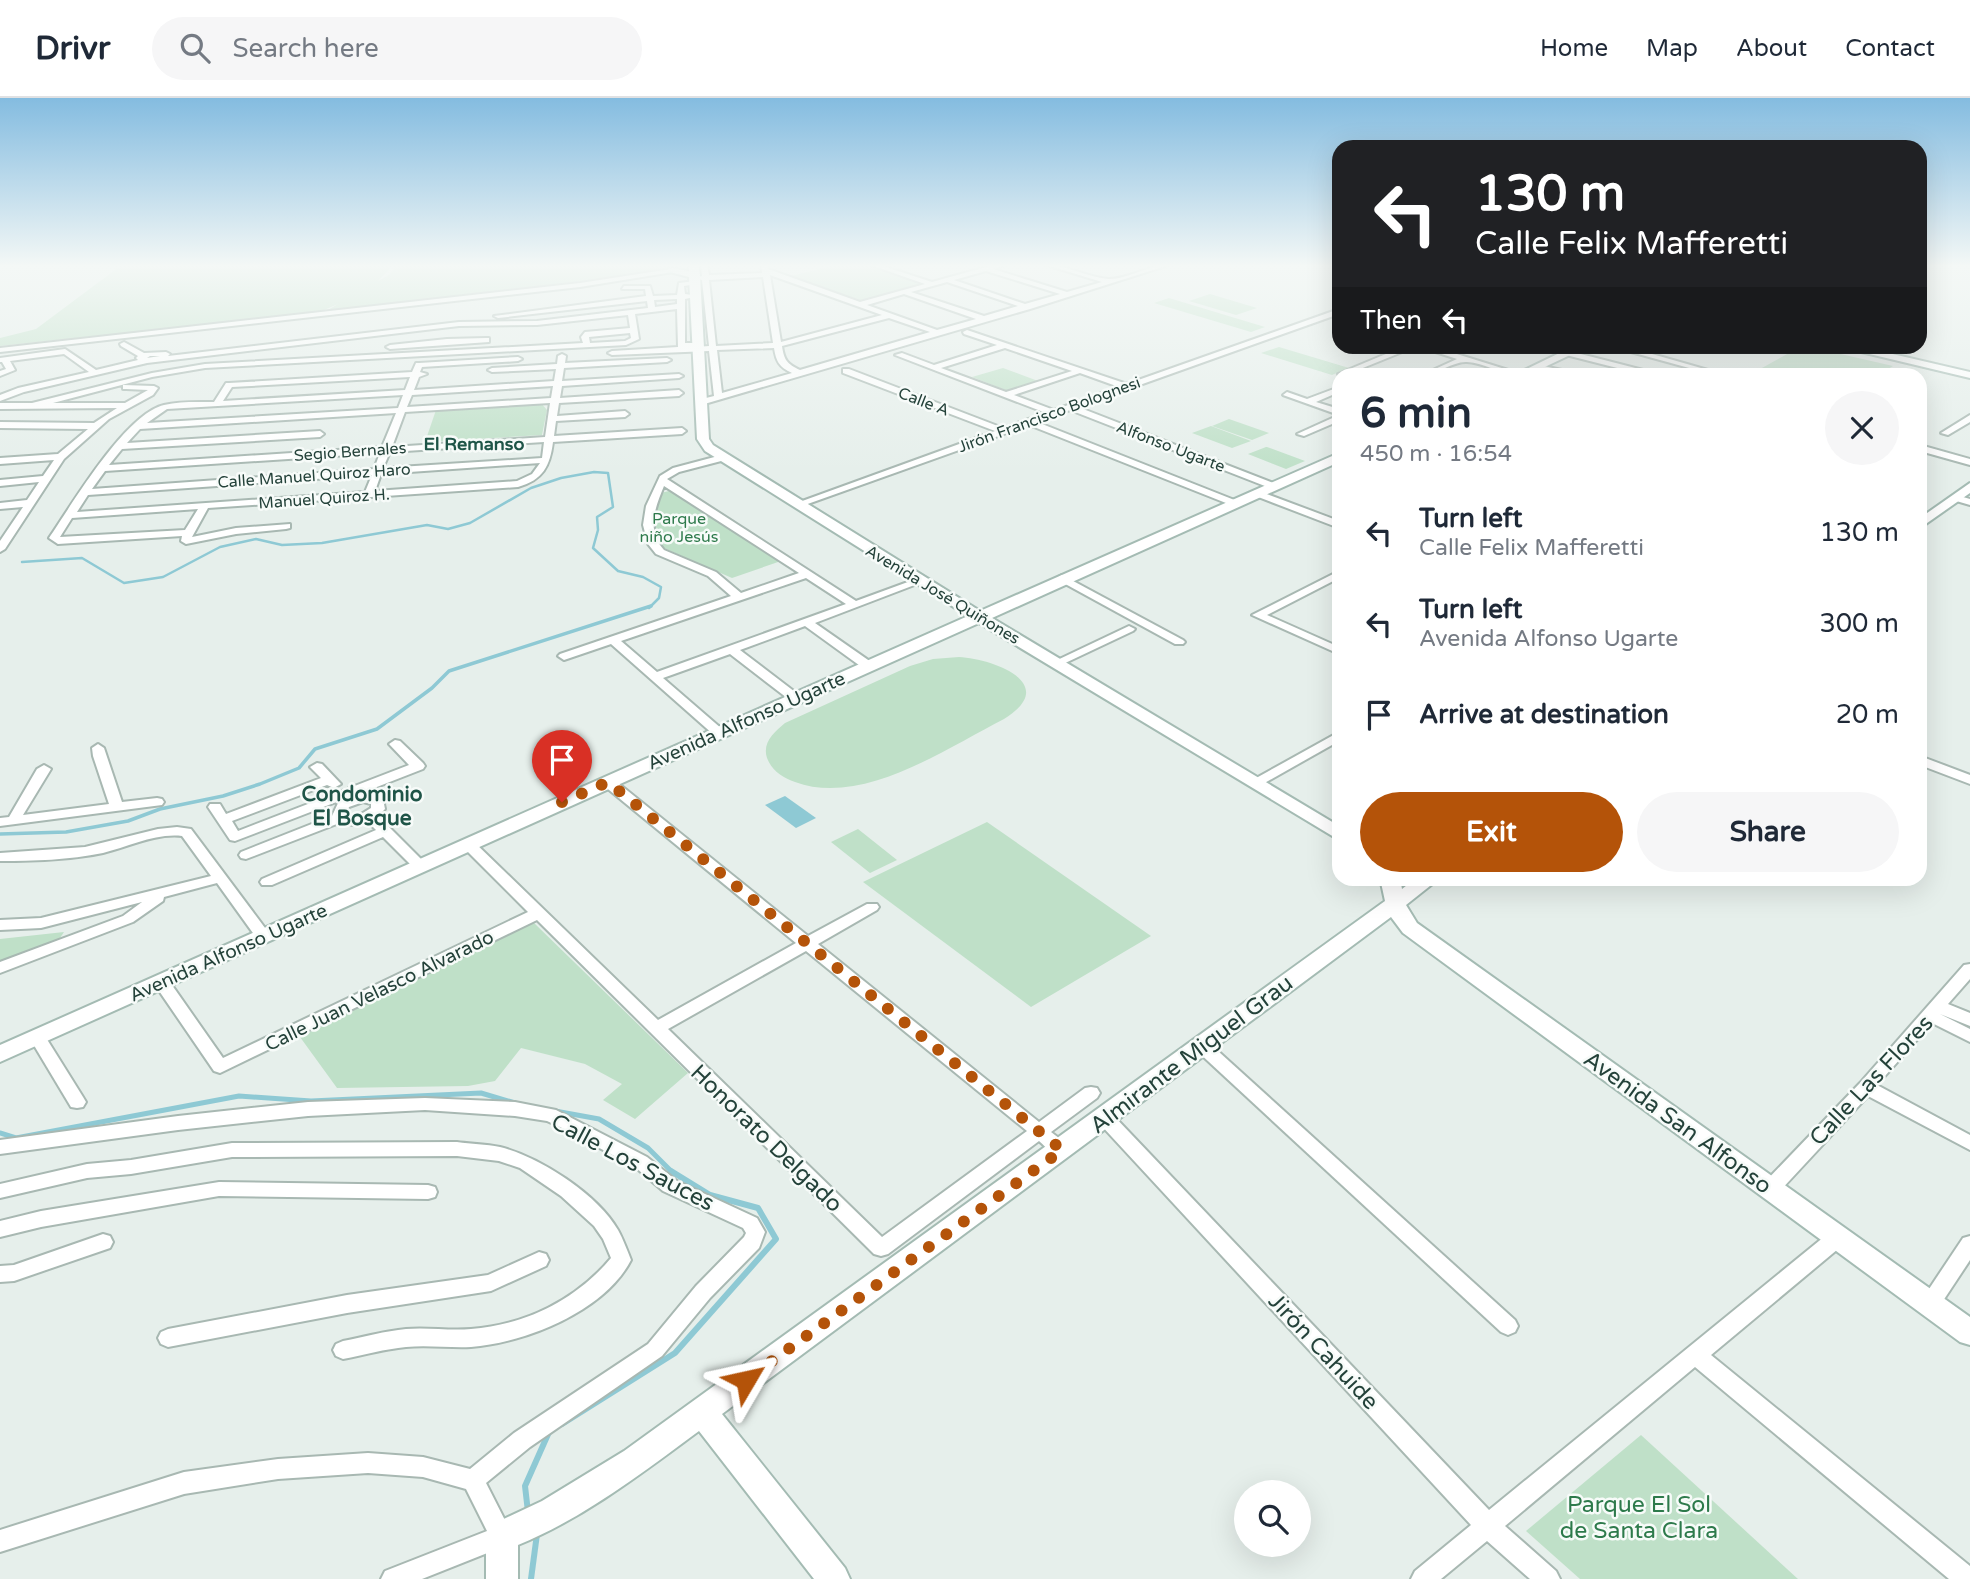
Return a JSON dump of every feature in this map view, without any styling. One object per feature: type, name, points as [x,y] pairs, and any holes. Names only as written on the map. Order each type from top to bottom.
[{"type":"street","points":[[3,360],[124,344],[210,341],[274,333]]},
{"type":"street","points":[[0,390],[164,356],[210,341],[274,333]]},
{"type":"street","points":[[0,350],[326,333]]},
{"type":"street","points":[[317,359],[316,357],[322,355],[447,341],[486,340],[493,333]]},
{"type":"street","points":[[534,333],[542,348]]},
{"type":"street","points":[[35,405],[172,370],[205,366],[630,342],[635,339],[634,333]]},
{"type":"street","points":[[681,333],[681,346],[714,348],[778,345],[822,333]]},
{"type":"street","name":"Avenida José Quiñones","points":[[697,333],[703,439],[709,448],[920,581],[1332,830]]},
{"type":"street","points":[[710,333],[718,398]]},
{"type":"street","points":[[776,333],[783,364],[801,374]]},
{"type":"street","points":[[701,402],[939,333]]},
{"type":"street","points":[[970,333],[1126,387]]},
{"type":"street","name":"Jirón Francisco Bolognesi","points":[[799,503],[1277,333]]},
{"type":"street","points":[[486,340],[489,351]]},
{"type":"street","points":[[205,366],[210,341]]},
{"type":"street","points":[[124,344],[142,359]]},
{"type":"street","points":[[933,368],[1005,345]]},
{"type":"street","points":[[561,361],[697,347]]},
{"type":"street","points":[[65,351],[93,371]]},
{"type":"street","points":[[1359,368],[1394,354]]},
{"type":"street","points":[[1447,354],[1497,368]]},
{"type":"street","points":[[1534,368],[1567,354]]},
{"type":"street","points":[[1573,354],[1625,368]]},
{"type":"street","points":[[1643,354],[1695,368]]},
{"type":"street","points":[[1877,354],[1970,375]]},
{"type":"street","points":[[899,355],[1054,413]]},
{"type":"street","points":[[0,398],[142,359]]},
{"type":"street","points":[[368,496],[419,365],[679,359]]},
{"type":"street","points":[[1442,368],[1464,359]]},
{"type":"street","points":[[0,374],[11,370],[3,360]]},
{"type":"street","points":[[545,460],[561,361]]},
{"type":"street","points":[[1539,366],[1546,368]]},
{"type":"street","name":"Calle A","points":[[846,370],[1003,431]]},
{"type":"street","points":[[1006,395],[1079,371]]},
{"type":"street","points":[[217,403],[229,385],[416,374]]},
{"type":"street","points":[[188,533],[55,540],[83,492],[101,468],[139,426],[160,409],[174,405],[679,376]]},
{"type":"street","points":[[294,417],[316,380]]},
{"type":"street","points":[[0,461],[61,443],[95,426],[154,388],[103,387]]},
{"type":"street","points":[[1307,402],[1332,392]]},
{"type":"street","points":[[139,426],[679,393]]},
{"type":"street","points":[[1287,395],[1332,410]]},
{"type":"street","points":[[0,406],[125,405]]},
{"type":"street","name":"Alfonso Ugarte","points":[[1069,407],[1273,486]]},
{"type":"street","points":[[551,419],[625,414]]},
{"type":"street","points":[[1945,433],[1970,418]]},
{"type":"street","points":[[212,460],[235,421]]},
{"type":"street","points":[[1301,434],[1332,421]]},
{"type":"street","points":[[1029,422],[1234,503]]},
{"type":"street","points":[[0,425],[61,443]]},
{"type":"street","points":[[1959,425],[1970,428]]},
{"type":"street","points":[[0,549],[46,480],[61,443],[95,426]]},
{"type":"street","name":"Segio Bernales","points":[[101,468],[682,431]]},
{"type":"street","points":[[122,446],[320,433]]},
{"type":"street","points":[[1927,450],[1970,462]]},
{"type":"street","points":[[722,458],[676,470],[662,480],[647,519],[649,537],[653,546],[669,556],[712,574],[739,597]]},
{"type":"street","points":[[223,482],[234,459]]},
{"type":"street","name":"Calle Manuel Quiroz Haro","points":[[83,492],[545,460]]},
{"type":"street","name":"Manuel Quiroz H.","points":[[69,515],[518,484],[541,473],[545,460]]},
{"type":"street","name":"Avenida Alfonso Ugarte","points":[[0,1054],[1062,578],[1332,460]]},
{"type":"street","points":[[0,483],[46,480]]},
{"type":"street","points":[[662,480],[855,605]]},
{"type":"street","points":[[1927,519],[1970,487]]},
{"type":"street","points":[[1256,493],[1332,523]]},
{"type":"street","points":[[1956,498],[1970,502]]},
{"type":"street","points":[[0,506],[30,503]]},
{"type":"street","points":[[204,506],[185,539],[191,541],[236,531],[286,526]]},
{"type":"street","points":[[1321,519],[1332,514]]},
{"type":"street","points":[[0,529],[13,528]]},
{"type":"street","points":[[564,656],[807,574]]},
{"type":"street","points":[[1062,578],[1178,642]]},
{"type":"street","points":[[1332,578],[1258,615],[1332,648]]},
{"type":"street","points":[[655,677],[920,581]]},
{"type":"street","points":[[806,622],[867,666]]},
{"type":"street","points":[[1057,663],[1129,629]]},
{"type":"street","points":[[613,640],[718,732]]},
{"type":"street","points":[[732,649],[795,698]]},
{"type":"street","points":[[1256,782],[1332,740]]},
{"type":"street","points":[[330,779],[219,813],[235,837],[346,798],[418,766],[395,744]]},
{"type":"street","points":[[98,748],[100,764],[110,782],[117,808]]},
{"type":"street","points":[[1927,763],[1970,780]]},
{"type":"street","points":[[317,767],[346,798]]},
{"type":"street","points":[[7,821],[44,769]]},
{"type":"street","points":[[608,782],[1062,1150]]},
{"type":"street","points":[[246,855],[340,818],[350,820],[370,816],[378,809],[379,805],[375,799],[346,798]]},
{"type":"street","points":[[340,818],[338,811],[346,798]]},
{"type":"street","points":[[7,821],[157,802]]},
{"type":"street","points":[[370,816],[420,866]]},
{"type":"street","points":[[0,857],[37,857],[79,852],[178,830],[186,832],[263,936]]},
{"type":"street","points":[[267,881],[385,831]]},
{"type":"street","name":"Honorato Delgado","points":[[468,844],[881,1248],[1091,1093]]},
{"type":"street","points":[[0,925],[41,923],[219,878]]},
{"type":"street","points":[[1391,886],[1394,904]]},
{"type":"street","name":"Almirante Miguel Grau","points":[[502,1536],[568,1503],[635,1461],[1062,1150],[1394,904],[1414,886]]},
{"type":"street","points":[[0,968],[128,919],[148,907],[161,894]]},
{"type":"street","name":"Avenida San Alfonso","points":[[1394,904],[1400,917],[1410,928],[1970,1334]]},
{"type":"street","points":[[655,1029],[872,907]]},
{"type":"street","name":"Calle Juan Velasco Alvarado","points":[[161,982],[220,1067],[538,913]]},
{"type":"street","name":"Calle Las Flores","points":[[1770,1189],[1866,1087],[1970,969]]},
{"type":"street","points":[[1935,1011],[1970,1020]]},
{"type":"street","points":[[1935,1011],[1970,1036]]},
{"type":"street","points":[[37,1037],[77,1102]]},
{"type":"street","points":[[1202,1046],[1508,1326]]},
{"type":"street","points":[[1866,1087],[1970,1143]]},
{"type":"street","name":"Calle Los Sauces","points":[[0,1147],[308,1109],[425,1104],[515,1109],[550,1115],[568,1123],[640,1162],[670,1186],[750,1223],[755,1232],[752,1242],[704,1292],[655,1350],[522,1440],[473,1480]]},
{"type":"street","name":"Jirón Cahuide","points":[[1105,1118],[1489,1527],[1548,1579]]},
{"type":"street","points":[[0,1191],[86,1171],[131,1167],[232,1150],[457,1149],[499,1154],[526,1163],[568,1191],[601,1221],[611,1235],[621,1260],[611,1274],[575,1305],[513,1332],[471,1338],[407,1338],[343,1350]]},
{"type":"street","points":[[0,1229],[41,1219],[219,1189],[428,1192]]},
{"type":"street","points":[[1423,1579],[1837,1238]]},
{"type":"street","points":[[0,1275],[14,1273],[103,1242]]},
{"type":"street","points":[[1930,1304],[1970,1244]]},
{"type":"street","points":[[168,1338],[346,1304],[491,1283],[539,1260]]},
{"type":"street","points":[[1696,1355],[1967,1579]]},
{"type":"street","points":[[702,1412],[834,1579]]},
{"type":"street","points":[[0,1541],[184,1483],[278,1469],[368,1463],[422,1467],[473,1480],[502,1536],[502,1579]]},
{"type":"street","points":[[393,1579],[502,1536]]},
{"type":"green space","points":[[20,333],[122,333],[0,346],[0,338]]},
{"type":"green space","points":[[1279,347],[1349,368],[1332,368],[1332,375],[1261,353]]},
{"type":"green space","points":[[1787,354],[1841,354],[1893,366],[1890,368],[1762,368]]},
{"type":"green space","points":[[1003,368],[1038,381],[1008,391],[972,377]]},
{"type":"green space","points":[[541,403],[547,410],[542,435],[425,442],[436,410]]},
{"type":"green space","points":[[1229,419],[1269,433],[1252,440],[1212,426]]},
{"type":"green space","points":[[1211,426],[1251,441],[1232,448],[1192,433]]},
{"type":"green space","points":[[1266,447],[1305,461],[1286,469],[1248,454]]},
{"type":"green space","name":"Parque niño Jesús","points":[[673,490],[781,561],[732,578],[659,546],[652,526],[655,506],[661,493]]},
{"type":"green space","points":[[959,657],[1004,668],[1016,676],[1024,685],[1026,695],[1020,706],[1004,719],[930,759],[875,781],[848,787],[821,788],[786,778],[769,763],[766,747],[773,734],[785,723],[910,666],[933,659]]},
{"type":"green space","points":[[987,822],[1151,936],[1031,1007],[863,882]]},
{"type":"green space","points":[[858,829],[897,860],[870,873],[831,842]]},
{"type":"green space","points":[[532,921],[688,1073],[635,1119],[603,1100],[622,1084],[585,1064],[521,1048],[495,1081],[468,1086],[337,1088],[300,1037]]},
{"type":"green space","points":[[64,932],[58,941],[0,965],[0,939]]},
{"type":"green space","name":"Parque El Sol de Santa Clara","points":[[1641,1435],[1798,1579],[1580,1579],[1526,1531]]},
{"type":"water","points":[[785,796],[816,818],[796,828],[765,805]]},
{"type":"waterway","points":[[22,562],[82,558],[124,583],[163,577],[220,547],[256,539],[282,545],[322,543],[427,525],[448,529],[470,523],[531,488],[561,478],[594,472],[608,473],[613,507],[597,517],[598,530],[593,548],[618,571],[643,577],[661,587],[659,598],[651,606]]},
{"type":"waterway","points":[[0,834],[66,832],[128,821],[160,809],[223,796],[260,784],[299,768],[315,749],[377,729],[432,688],[449,671],[651,606]]},
{"type":"waterway","points":[[0,1133],[16,1138],[239,1096],[311,1101],[481,1093],[515,1103]]},
{"type":"waterway","points":[[555,1111],[599,1119],[648,1148],[671,1171]]},
{"type":"waterway","points":[[562,1424],[675,1353],[776,1239],[758,1208],[710,1195],[671,1171]]},
{"type":"waterway","points":[[528,1512],[525,1486],[549,1432]]},
{"type":"waterway","points":[[531,1579],[537,1534]]},
{"type":"district","name":"El Remanso","points":[[474,444]]},
{"type":"district","name":"Condominio El Bosque","points":[[362,806]]},
{"type":"route","points":[[562,802],[608,782],[1062,1150],[746,1380]]}]
